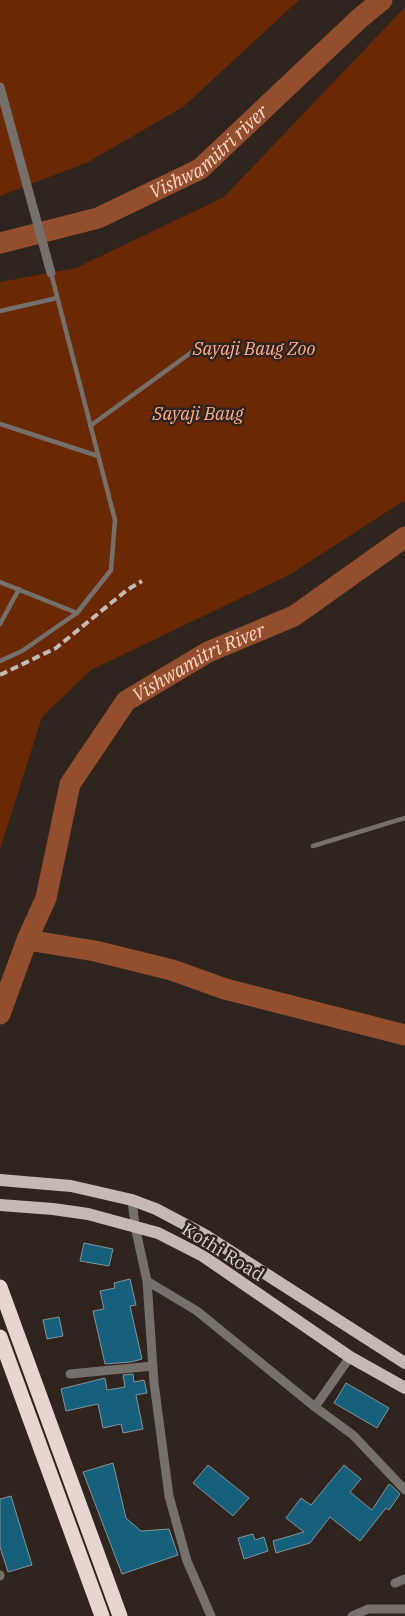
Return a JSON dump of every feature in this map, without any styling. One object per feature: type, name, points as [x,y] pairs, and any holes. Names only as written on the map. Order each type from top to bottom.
[{"type":"highway","points":[[0,1287],[120,1616]]},
{"type":"highway","points":[[1,1344],[102,1616]]},
{"type":"main road","name":"Kothi Road","points":[[0,1180],[71,1186],[132,1200],[156,1209],[205,1235],[405,1363]]},
{"type":"main road","name":"Kothi Road","points":[[0,1205],[88,1214],[158,1233],[203,1256],[350,1357],[405,1388]]},
{"type":"street","points":[[0,87],[51,273]]},
{"type":"street","points":[[132,1200],[135,1226],[147,1281],[153,1366],[169,1496],[187,1561],[211,1616]]},
{"type":"street","points":[[147,1281],[197,1311],[315,1407],[353,1435],[405,1490]]},
{"type":"street","points":[[315,1407],[350,1357]]},
{"type":"street","points":[[70,1374],[153,1366]]},
{"type":"street","points":[[395,1583],[405,1579]]},
{"type":"street","points":[[352,1616],[368,1609],[405,1609]]},
{"type":"lane","points":[[0,661],[22,651],[77,613],[110,570],[115,520],[51,273]]},
{"type":"lane","points":[[0,311],[57,298]]},
{"type":"lane","points":[[90,426],[196,349]]},
{"type":"lane","points":[[0,424],[98,456]]},
{"type":"lane","points":[[0,582],[77,613]]},
{"type":"lane","points":[[0,624],[19,589]]},
{"type":"lane","points":[[313,846],[405,818]]},
{"type":"green space","points":[[0,0],[299,0],[183,107],[88,162],[0,196]]},
{"type":"green space","name":"Sayaji Baug","points":[[405,7],[405,500],[289,575],[91,670],[42,717],[0,849],[0,282],[76,268],[224,197]]},
{"type":"building","points":[[84,1243],[113,1249],[109,1266],[80,1261]]},
{"type":"building","points":[[130,1279],[136,1305],[130,1306],[142,1359],[105,1364],[93,1311],[104,1309],[100,1291],[115,1288],[114,1283]]},
{"type":"building","points":[[59,1317],[63,1336],[47,1339],[43,1320]]},
{"type":"building","points":[[133,1374],[134,1382],[144,1380],[147,1393],[136,1395],[143,1429],[123,1433],[121,1424],[103,1428],[98,1404],[66,1411],[61,1389],[105,1378],[107,1390],[125,1387],[123,1375]]},
{"type":"building","points":[[346,1383],[389,1408],[377,1428],[334,1403]]},
{"type":"building","points":[[113,1463],[126,1518],[141,1531],[169,1529],[178,1555],[122,1574],[83,1472]]},
{"type":"building","points":[[208,1465],[249,1498],[233,1516],[193,1483]]},
{"type":"building","points":[[344,1465],[361,1479],[350,1492],[372,1510],[389,1484],[400,1494],[389,1510],[386,1508],[360,1541],[330,1517],[310,1543],[276,1553],[273,1541],[304,1532],[286,1518],[301,1498],[311,1505]]},
{"type":"building","points":[[11,1496],[32,1565],[8,1572],[0,1547],[0,1499]]},
{"type":"building","points":[[253,1534],[255,1540],[264,1537],[268,1551],[244,1559],[238,1538]]},
{"type":"waterway","name":"Vishwamitri river","points":[[0,243],[98,218],[200,169],[360,18],[382,0]]},
{"type":"waterway","name":"Vishwamitri River","points":[[0,1014],[27,940],[46,898],[70,784],[126,701],[208,652],[294,616],[405,537]]},
{"type":"waterway","points":[[27,940],[95,951],[172,970],[225,989],[405,1035]]},
{"type":"railway","points":[[0,675],[56,648],[127,590],[142,581]]},
{"type":"park label","name":"Sayaji Baug Zoo","points":[[254,349]]}]
